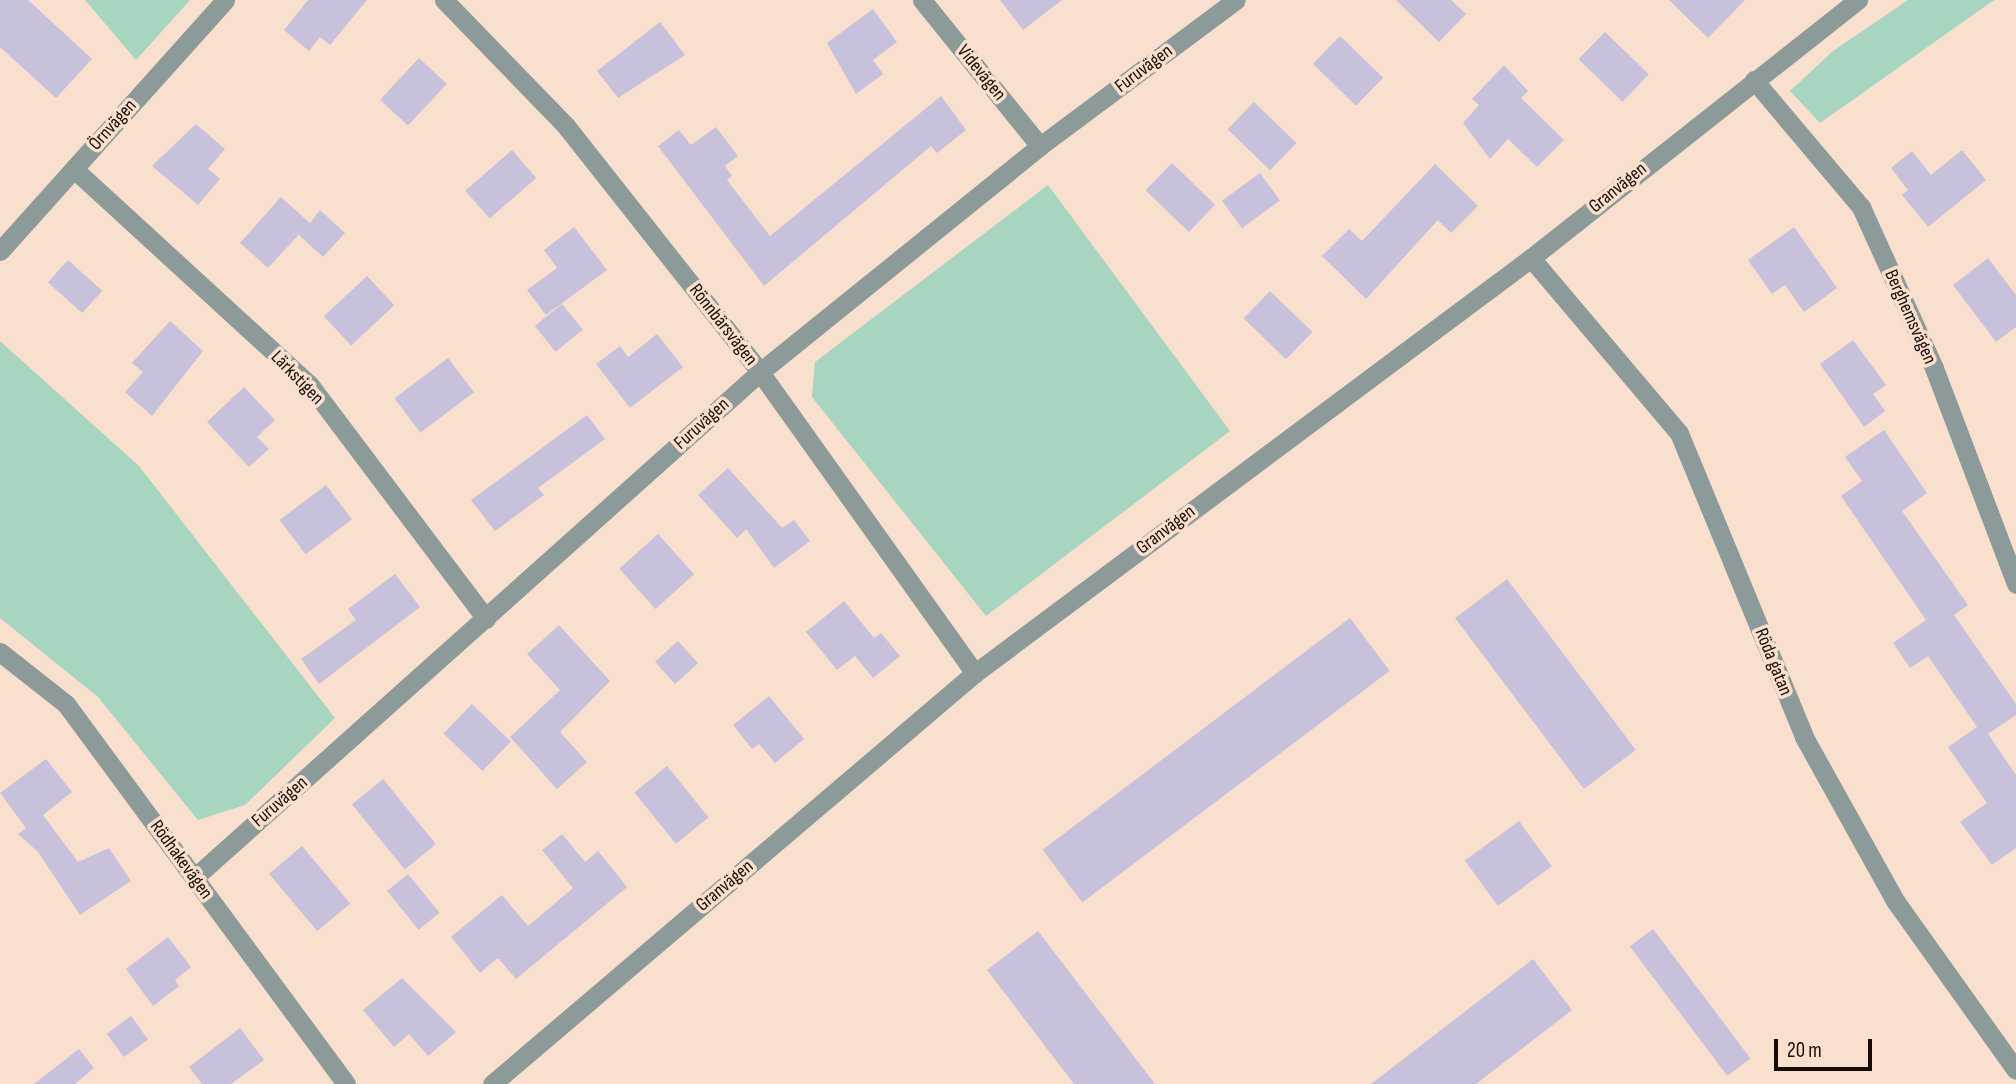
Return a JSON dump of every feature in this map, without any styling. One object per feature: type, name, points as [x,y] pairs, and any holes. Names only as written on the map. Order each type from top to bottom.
[{"type":"street","name":"Örnvägen","points":[[0,251],[225,0]]},
{"type":"street","name":"Rönnbärsvägen","points":[[444,0],[566,126],[760,372],[975,673]]},
{"type":"street","name":"Videvägen","points":[[922,0],[1040,146]]},
{"type":"street","name":"Furuvägen","points":[[194,878],[760,372],[1040,146],[1236,0]]},
{"type":"street","name":"Granvägen","points":[[492,1084],[975,673],[1531,258],[1858,0]]},
{"type":"street","name":"Berghemsvägen","points":[[1754,80],[1861,207],[1934,368],[2016,584]]},
{"type":"street","name":"Lärkstigen","points":[[74,169],[309,384],[486,619]]},
{"type":"street","name":"Röda gatan","points":[[1531,258],[1679,433],[1804,737],[1895,902],[2016,1070]]},
{"type":"street","name":"Rödhakevägen","points":[[0,652],[66,704],[346,1084]]},
{"type":"green space","points":[[85,0],[190,0],[136,60]]},
{"type":"green space","points":[[1908,0],[1994,0],[1820,123],[1790,91],[1833,51]]},
{"type":"green space","points":[[1048,185],[1230,431],[986,616],[812,397],[815,362]]},
{"type":"green space","points":[[0,341],[139,466],[335,718],[245,805],[198,820],[98,697],[0,618]]},
{"type":"building","points":[[0,0],[28,0],[92,59],[56,98],[0,47]]},
{"type":"building","points":[[308,0],[367,0],[330,45],[320,37],[309,51],[284,30]]},
{"type":"building","points":[[1000,0],[1062,0],[1023,30]]},
{"type":"building","points":[[1396,0],[1451,0],[1466,14],[1439,42]]},
{"type":"building","points":[[1669,0],[1745,0],[1708,38]]},
{"type":"building","points":[[873,9],[897,42],[873,60],[883,74],[856,94],[827,43]]},
{"type":"building","points":[[660,22],[685,55],[618,98],[597,71]]},
{"type":"building","points":[[1605,32],[1649,74],[1622,102],[1579,59]]},
{"type":"building","points":[[1340,36],[1383,78],[1356,106],[1313,64]]},
{"type":"building","points":[[419,58],[447,84],[408,126],[380,100]]},
{"type":"building","points":[[1504,65],[1528,91],[1521,98],[1564,140],[1537,167],[1508,139],[1490,159],[1463,123],[1479,105],[1472,99]]},
{"type":"building","points":[[941,96],[966,130],[937,153],[931,146],[764,286],[658,146],[679,130],[691,145],[716,127],[738,156],[725,166],[732,176],[727,180],[770,236]]},
{"type":"building","points":[[1254,102],[1296,143],[1270,170],[1228,129]]},
{"type":"building","points":[[196,124],[225,149],[208,169],[220,179],[198,205],[152,166]]},
{"type":"building","points":[[512,150],[536,178],[489,219],[465,191]]},
{"type":"building","points":[[1962,150],[1986,180],[1928,227],[1902,195],[1908,190],[1891,168],[1912,151],[1931,175]]},
{"type":"building","points":[[1172,163],[1215,205],[1189,232],[1146,190]]},
{"type":"building","points":[[1435,164],[1478,206],[1451,233],[1438,220],[1366,299],[1322,256],[1349,229],[1362,241]]},
{"type":"building","points":[[1260,173],[1280,201],[1242,228],[1222,201]]},
{"type":"building","points":[[281,197],[310,223],[320,210],[345,233],[323,257],[299,235],[303,230],[268,268],[240,243]]},
{"type":"building","points":[[574,227],[607,270],[546,315],[527,290],[557,268],[544,250]]},
{"type":"building","points":[[1794,227],[1837,288],[1804,312],[1785,285],[1772,294],[1748,260]]},
{"type":"building","points":[[1988,258],[2016,295],[2016,327],[1996,342],[1953,285]]},
{"type":"building","points":[[68,260],[102,291],[82,313],[48,282]]},
{"type":"building","points":[[367,276],[394,305],[351,345],[324,316]]},
{"type":"building","points":[[1270,291],[1312,332],[1286,359],[1244,318]]},
{"type":"building","points":[[562,304],[583,330],[556,352],[535,326]]},
{"type":"building","points":[[170,321],[203,351],[152,416],[125,392],[143,372],[132,363]]},
{"type":"building","points":[[657,334],[683,367],[630,408],[596,364],[620,346],[628,357]]},
{"type":"building","points":[[1853,340],[1886,385],[1873,394],[1885,411],[1864,427],[1820,364]]},
{"type":"building","points":[[448,358],[474,392],[420,433],[394,398]]},
{"type":"building","points":[[244,387],[275,420],[257,437],[269,449],[249,467],[207,422]]},
{"type":"building","points":[[587,415],[605,439],[538,488],[544,495],[495,531],[471,500]]},
{"type":"building","points":[[1884,430],[1927,493],[1902,511],[1968,605],[1954,615],[2016,704],[2016,715],[1988,734],[2016,775],[2016,848],[1992,865],[1960,822],[1987,803],[1948,747],[1977,727],[1928,656],[1910,668],[1893,643],[1926,620],[1841,496],[1862,481],[1845,457]]},
{"type":"building","points":[[728,468],[782,528],[794,520],[810,541],[774,568],[746,529],[737,538],[698,495]]},
{"type":"building","points":[[326,485],[352,519],[306,554],[280,520]]},
{"type":"building","points":[[658,534],[694,574],[655,609],[619,569]]},
{"type":"building","points":[[395,574],[420,607],[319,684],[301,659],[356,620],[348,609]]},
{"type":"building","points":[[1507,579],[1636,750],[1584,789],[1455,618]]},
{"type":"building","points":[[844,601],[874,638],[881,633],[900,656],[873,678],[855,656],[837,670],[806,632]]},
{"type":"building","points":[[1350,618],[1390,671],[1082,902],[1043,850]]},
{"type":"building","points":[[559,625],[610,681],[560,732],[587,762],[557,789],[510,737],[560,690],[527,654]]},
{"type":"building","points":[[678,641],[698,663],[675,684],[655,662]]},
{"type":"building","points":[[769,696],[804,739],[775,763],[759,744],[752,749],[733,725]]},
{"type":"building","points":[[472,704],[511,742],[482,771],[444,733]]},
{"type":"building","points":[[46,759],[72,792],[43,815],[78,862],[109,848],[131,881],[80,915],[38,852],[18,834],[26,828],[0,793]]},
{"type":"building","points":[[667,766],[709,817],[676,844],[634,792]]},
{"type":"building","points":[[383,779],[436,844],[405,869],[352,804]]},
{"type":"building","points":[[1519,821],[1552,866],[1498,906],[1465,860]]},
{"type":"building","points":[[562,834],[585,862],[598,851],[627,887],[516,979],[498,958],[480,973],[451,937],[502,895],[528,926],[573,888],[542,850]]},
{"type":"building","points":[[302,846],[350,903],[317,931],[269,874]]},
{"type":"building","points":[[408,874],[439,913],[418,930],[387,891]]},
{"type":"building","points":[[1653,929],[1750,1058],[1727,1076],[1630,946]]},
{"type":"building","points":[[1038,931],[1155,1084],[1074,1084],[987,970]]},
{"type":"building","points":[[168,937],[191,967],[175,980],[179,986],[153,1006],[126,969]]},
{"type":"building","points":[[1533,959],[1572,1010],[1476,1084],[1371,1084]]},
{"type":"building","points":[[402,978],[456,1032],[428,1056],[409,1034],[394,1047],[363,1010]]},
{"type":"building","points":[[131,1016],[148,1039],[124,1057],[107,1034]]},
{"type":"building","points":[[240,1028],[264,1060],[231,1084],[202,1084],[189,1067]]},
{"type":"building","points":[[79,1049],[94,1068],[75,1084],[34,1084]]}]
